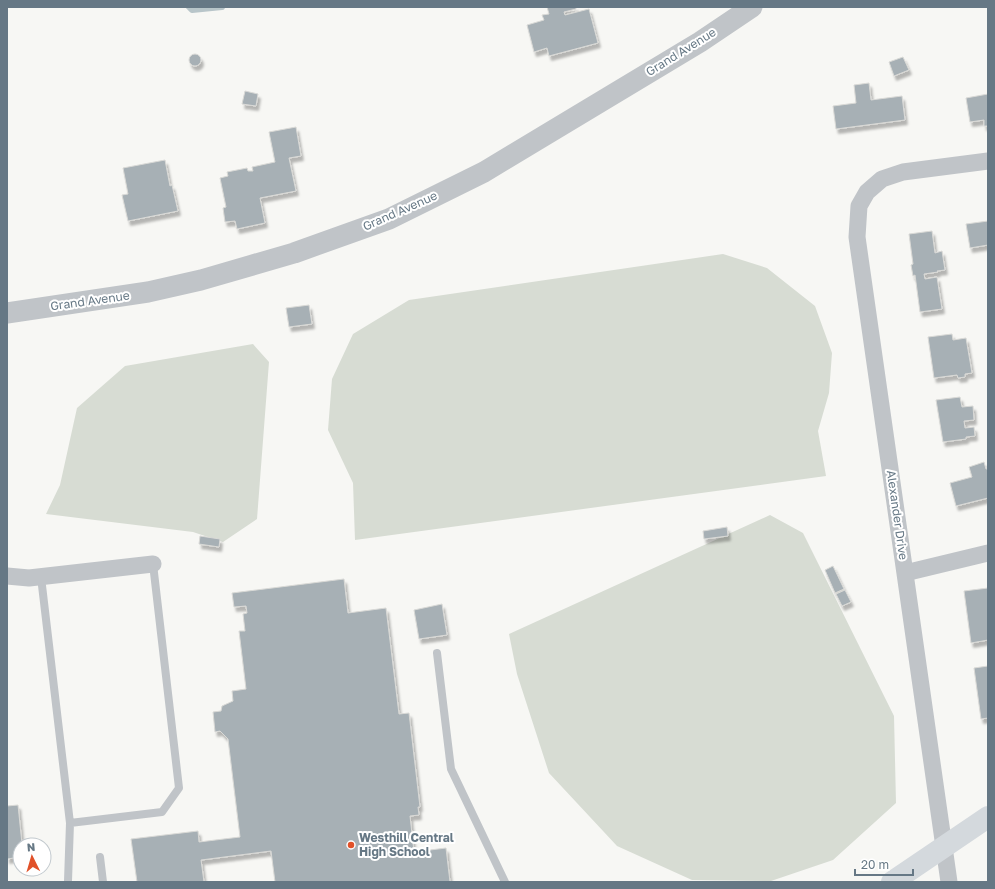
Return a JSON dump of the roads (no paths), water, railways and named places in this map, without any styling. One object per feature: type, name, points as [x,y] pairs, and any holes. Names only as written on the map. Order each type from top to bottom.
[{"type":"main road","points":[[892,882],[988,817]]},
{"type":"street","name":"Grand Avenue","points":[[7,313],[148,292],[201,280],[294,253],[389,218],[484,172],[700,42],[752,7]]},
{"type":"street","name":"Alexander Drive","points":[[949,882],[857,237],[859,206],[867,192],[882,179],[903,172],[988,161]]},
{"type":"street","points":[[905,573],[988,553]]},
{"type":"street","points":[[7,576],[29,578],[153,564]]},
{"type":"lane","points":[[70,823],[162,812],[179,788],[153,564]]},
{"type":"lane","points":[[40,576],[70,823],[65,882]]},
{"type":"lane","points":[[437,653],[451,769],[505,882]]},
{"type":"lane","points":[[100,857],[103,882]]},
{"type":"waterway","points":[[189,7],[192,10],[222,7]]},
{"type":"place","name":"Westhill Central High School","points":[[351,845]]}]
